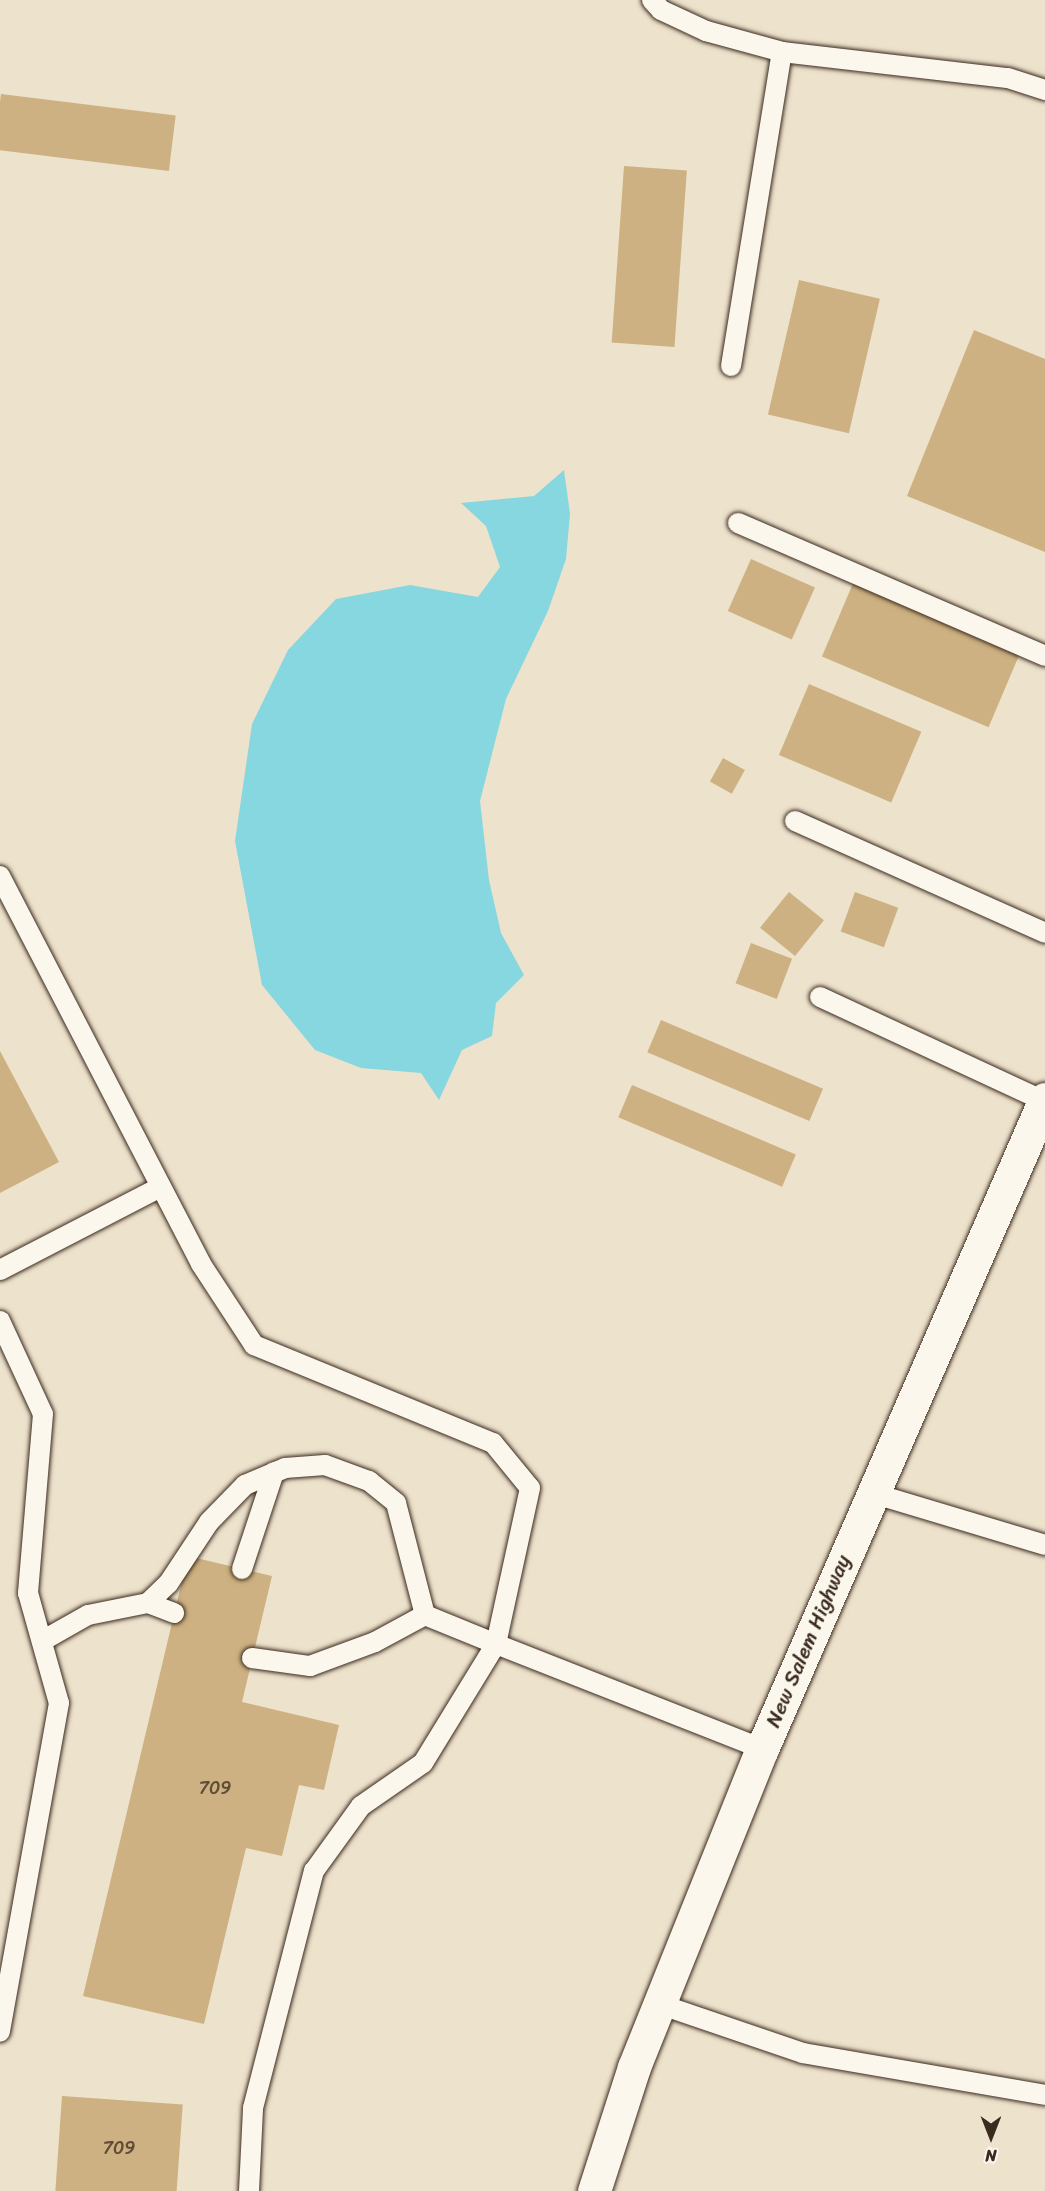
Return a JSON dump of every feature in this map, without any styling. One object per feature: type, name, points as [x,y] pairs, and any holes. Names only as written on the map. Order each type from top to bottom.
[{"type":"main road","name":"New Salem Highway","points":[[594,2191],[659,2004],[762,1749],[1045,1100]]},
{"type":"lane","points":[[652,0],[661,10],[706,31],[782,52],[1008,78],[1045,90]]},
{"type":"lane","points":[[731,366],[782,52]]},
{"type":"lane","points":[[738,523],[1045,656]]},
{"type":"lane","points":[[795,821],[1045,933]]},
{"type":"lane","points":[[0,876],[201,1264],[255,1346],[493,1443],[530,1488],[496,1644],[423,1763],[362,1806],[314,1871],[254,2108],[249,2191]]},
{"type":"lane","points":[[820,997],[1045,1100]]},
{"type":"lane","points":[[0,1270],[161,1187]]},
{"type":"lane","points":[[0,1321],[43,1414],[28,1593],[59,1704],[0,2032]]},
{"type":"lane","points":[[42,1641],[88,1615],[147,1603],[168,1584],[209,1522],[244,1485],[274,1472],[325,1465],[369,1481],[396,1503],[425,1615]]},
{"type":"lane","points":[[242,1569],[274,1472]]},
{"type":"lane","points":[[872,1493],[1045,1545]]},
{"type":"lane","points":[[147,1603],[174,1613]]},
{"type":"lane","points":[[425,1615],[762,1749]]},
{"type":"lane","points":[[252,1658],[310,1666],[375,1642],[425,1615]]},
{"type":"lane","points":[[659,2004],[803,2053],[1045,2095]]},
{"type":"water","points":[[564,470],[570,514],[566,559],[548,611],[506,699],[480,801],[489,880],[501,933],[524,975],[496,1003],[492,1036],[462,1050],[439,1100],[421,1073],[361,1068],[315,1050],[262,985],[235,841],[252,724],[288,650],[336,599],[410,585],[478,597],[500,567],[486,526],[461,503],[534,496]]},
{"type":"building","points":[[1,94],[176,115],[169,171],[0,150]]},
{"type":"building","points":[[624,166],[687,170],[674,347],[612,343]]},
{"type":"building","points":[[799,280],[880,299],[849,433],[768,414]]},
{"type":"building","points":[[974,330],[1045,359],[1045,552],[907,496]]},
{"type":"building","points":[[751,559],[815,587],[792,640],[728,611]]},
{"type":"building","points":[[854,581],[1021,652],[989,727],[822,656]]},
{"type":"building","points":[[809,684],[921,732],[891,803],[779,755]]},
{"type":"building","points":[[723,758],[745,770],[732,794],[710,782]]},
{"type":"building","points":[[789,892],[824,920],[795,956],[760,928]]},
{"type":"building","points":[[855,892],[898,908],[884,947],[841,931]]},
{"type":"building","points":[[751,943],[792,959],[777,999],[736,983]]},
{"type":"building","points":[[661,1020],[823,1089],[809,1121],[647,1052]]},
{"type":"building","points":[[0,1051],[59,1162],[0,1193]]},
{"type":"building","points":[[632,1085],[796,1155],[782,1187],[618,1117]]},
{"type":"building","points":[[188,1556],[272,1576],[242,1702],[339,1725],[324,1790],[299,1785],[282,1856],[246,1848],[204,2024],[83,1996]]},
{"type":"building","points":[[62,2096],[183,2104],[177,2191],[55,2191]]}]
